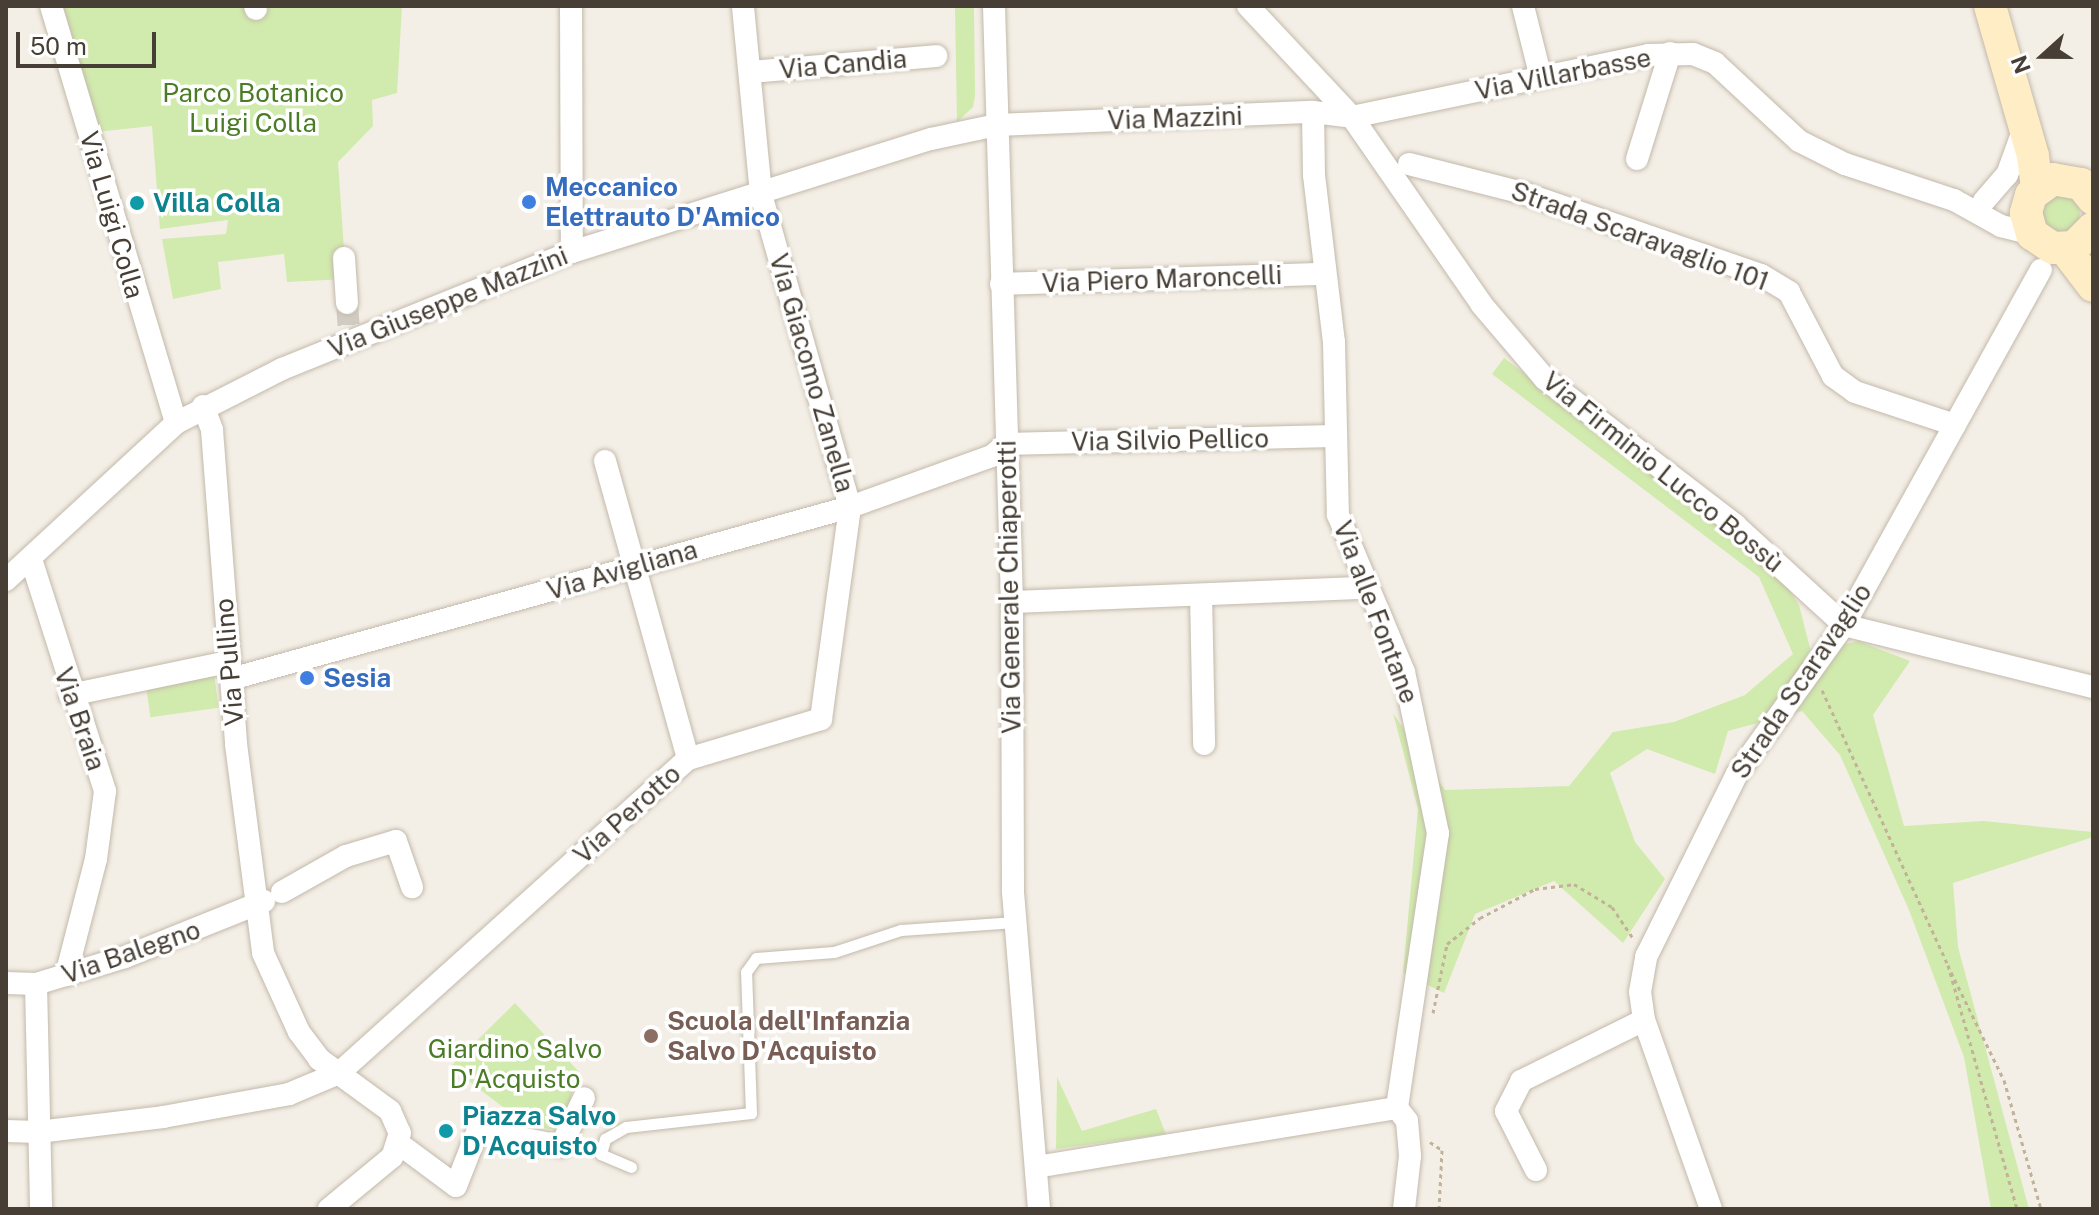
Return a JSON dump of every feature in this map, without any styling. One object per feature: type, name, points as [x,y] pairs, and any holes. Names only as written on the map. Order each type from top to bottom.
[{"type":"street","name":"Via Luigi Colla","points":[[51,6],[176,423]]},
{"type":"street","points":[[571,6],[572,252]]},
{"type":"street","name":"Via Giacomo Zanella","points":[[743,6],[761,194],[850,507]]},
{"type":"street","name":"Via Generale Chiaperotti","points":[[994,6],[1012,602],[1015,922],[1036,1167]]},
{"type":"street","points":[[1248,6],[1267,16],[1352,117]]},
{"type":"street","points":[[1523,6],[1541,78]]},
{"type":"street","points":[[1990,6],[2023,131],[2058,233],[2093,286]]},
{"type":"street","points":[[1637,159],[1670,53]]},
{"type":"street","name":"Via Villarbasse","points":[[1352,117],[1670,53],[1715,63],[1799,141],[1845,164],[1954,200],[2001,226],[2058,233]]},
{"type":"street","name":"Via Candia","points":[[750,72],[936,56]]},
{"type":"street","points":[[2004,63],[2082,189]]},
{"type":"street","name":"Via Mazzini","points":[[997,125],[1313,112],[1352,117]]},
{"type":"street","name":"Via alle Fontane","points":[[1313,112],[1323,274],[1334,342],[1333,436],[1338,515],[1366,588],[1404,672],[1438,833],[1397,1108],[1407,1121],[1404,1209]]},
{"type":"street","name":"Via Firminio Lucco Bossù","points":[[1352,117],[1482,305],[1545,379],[1735,525],[1844,625]]},
{"type":"street","name":"Via Giuseppe Mazzini","points":[[6,580],[176,423],[203,406],[349,338],[572,252],[931,139],[997,125]]},
{"type":"street","points":[[1984,201],[2007,175],[2023,131]]},
{"type":"street","name":"Strada Scaravaglio 101","points":[[1409,164],[1470,176],[1761,275],[1789,292],[1833,376],[1855,392],[1955,425]]},
{"type":"street","points":[[2058,233],[2053,179],[2082,189]]},
{"type":"street","name":"Via Villarbasse","points":[[1954,200],[1984,201],[2058,233]]},
{"type":"street","name":"Strada Scaravaglio","points":[[1711,1209],[1644,1020],[1640,992],[1646,957],[1737,774],[1844,625],[2058,233]]},
{"type":"street","points":[[344,258],[347,303]]},
{"type":"street","name":"Via Piero Maroncelli","points":[[1001,284],[1323,274]]},
{"type":"street","name":"Via Pullino","points":[[203,406],[212,430],[230,670],[266,900],[263,953],[286,1008],[319,1059],[390,1111],[398,1124],[398,1143]]},
{"type":"street","name":"Via Silvio Pellico","points":[[1006,444],[1333,436]]},
{"type":"street","name":"Via Avigliana","points":[[70,695],[307,660],[850,507],[992,456],[1006,444]]},
{"type":"street","points":[[605,461],[688,759]]},
{"type":"street","name":"Via Perotto","points":[[6,1131],[38,1132],[289,1094],[339,1073],[688,759],[821,719],[850,507]]},
{"type":"street","name":"Via Braia","points":[[31,559],[70,695],[105,791],[96,859],[66,975]]},
{"type":"street","points":[[1012,602],[1366,588]]},
{"type":"street","points":[[1201,595],[1204,744]]},
{"type":"street","points":[[1844,625],[2093,687]]},
{"type":"street","points":[[266,900],[346,856],[396,841],[412,887]]},
{"type":"street","name":"Via Balegno","points":[[19,983],[66,975],[266,900]]},
{"type":"street","points":[[19,983],[38,1132],[41,1209]]},
{"type":"street","points":[[1536,1170],[1506,1111],[1521,1081],[1644,1020]]},
{"type":"street","points":[[329,1209],[392,1157],[398,1143],[456,1186],[478,1130],[561,1146],[584,1098]]},
{"type":"street","points":[[1039,1209],[1036,1167],[1397,1108]]},
{"type":"lane","points":[[631,1167],[601,1154],[605,1139],[626,1127],[751,1113],[746,972],[756,958],[834,952],[901,930],[1015,922]]},
{"type":"path","points":[[1812,669],[2004,1080],[2041,1209]]},
{"type":"path","points":[[1430,1027],[1447,944],[1480,918],[1535,889],[1574,884],[1587,891],[1612,907],[1646,957]]},
{"type":"path","points":[[1948,965],[2017,1209]]},
{"type":"path","points":[[1408,1138],[1419,1149],[1433,1140],[1442,1150],[1439,1209]]},
{"type":"green space","name":"Parco Botanico Luigi Colla","points":[[52,6],[402,6],[397,93],[372,100],[373,126],[338,162],[346,279],[287,282],[284,254],[218,262],[221,289],[173,299],[162,239],[226,234],[228,220],[160,229],[152,126],[96,132]]},
{"type":"green space","points":[[955,6],[974,6],[975,96],[973,107],[957,122]]},
{"type":"green space","points":[[2061,195],[2075,200],[2080,214],[2075,228],[2061,233],[2047,228],[2042,214],[2047,200]]},
{"type":"green space","points":[[1504,358],[1767,556],[1799,605],[1811,652],[1858,641],[1910,661],[1873,715],[1904,826],[1983,821],[2093,832],[2093,837],[1953,883],[1958,947],[2029,1209],[1991,1209],[1964,1057],[1909,910],[1840,755],[1802,711],[1728,731],[1715,774],[1647,749],[1610,773],[1635,842],[1665,879],[1623,943],[1554,881],[1475,914],[1444,993],[1403,973],[1418,809],[1393,713],[1445,790],[1569,786],[1613,732],[1674,722],[1745,695],[1793,654],[1759,577],[1492,374]]},
{"type":"green space","points":[[214,674],[219,708],[150,717],[146,684]]},
{"type":"green space","name":"Giardino Salvo D'Acquisto","points":[[515,1003],[579,1072],[560,1131],[527,1125],[450,1067]]},
{"type":"green space","points":[[1057,1077],[1082,1131],[1156,1109],[1166,1134],[1056,1149]]},
{"type":"tunnel","points":[[347,303],[349,334]]},
{"type":"place","name":"Meccanico Elettrauto D'Amico","points":[[529,202]]},
{"type":"place","name":"Villa Colla","points":[[137,203]]},
{"type":"place","name":"Sesia","points":[[307,678]]},
{"type":"place","name":"Scuola dell'Infanzia Salvo D'Acquisto","points":[[651,1036]]},
{"type":"place","name":"Piazza Salvo D'Acquisto","points":[[446,1131]]}]
